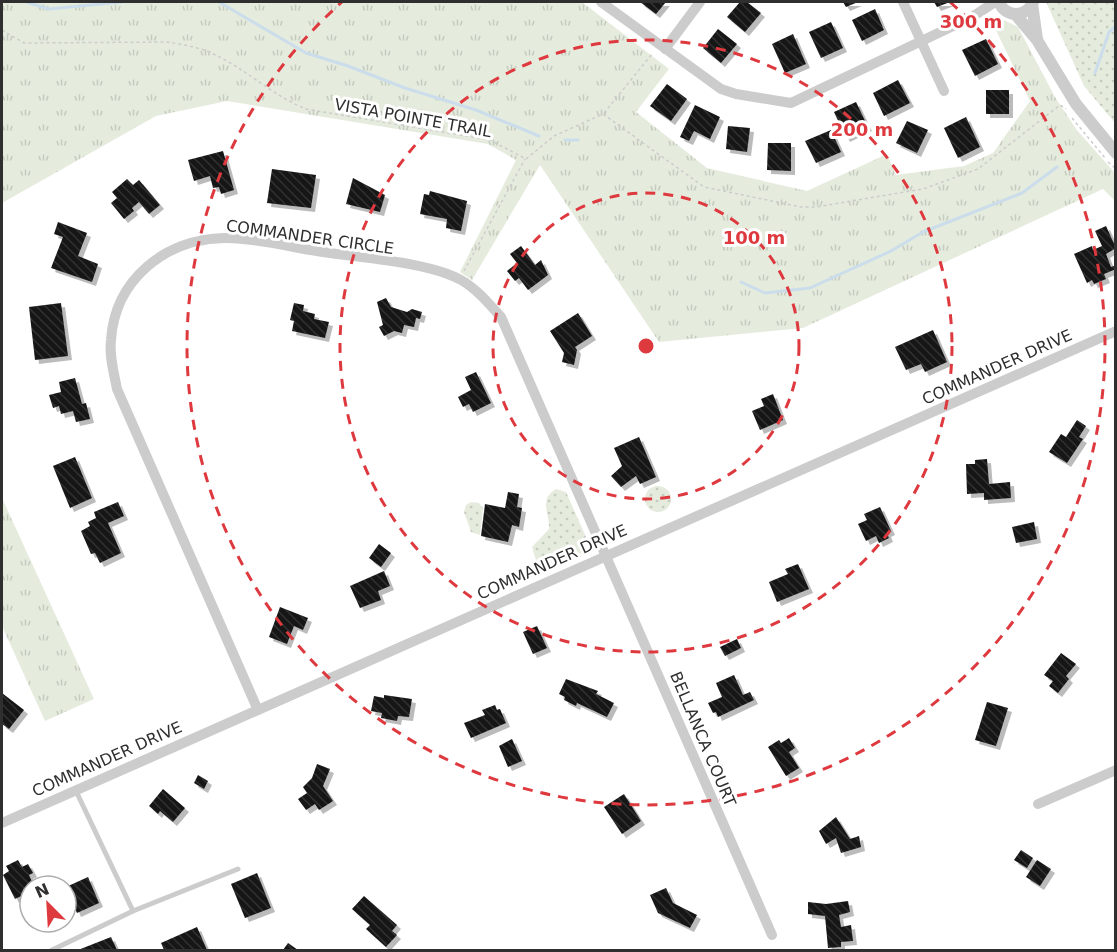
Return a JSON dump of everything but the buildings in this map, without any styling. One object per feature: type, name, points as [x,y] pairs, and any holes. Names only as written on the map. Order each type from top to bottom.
[{"type":"street","points":[[601,2],[721,89],[736,94],[791,103],[972,17],[1004,7],[1026,12],[1033,3]]},
{"type":"street","points":[[665,49],[700,2]]},
{"type":"street","points":[[903,2],[944,92]]},
{"type":"street","points":[[1033,3],[1037,40]]},
{"type":"street","points":[[1004,7],[1037,40],[1062,84],[1116,153]]},
{"type":"street","name":"COMMANDER CIRCLE","points":[[257,708],[117,389],[111,340],[116,314],[127,290],[146,267],[169,250],[226,237],[435,271],[459,280],[477,292],[501,317],[607,555]]},
{"type":"street","name":"COMMANDER DRIVE","points":[[2,823],[257,708],[1116,331]]},
{"type":"street","name":"BELLANCA COURT","points":[[607,555],[772,934]]},
{"type":"street","points":[[1038,804],[1116,770]]},
{"type":"lane","points":[[75,790],[133,911]]},
{"type":"lane","points":[[52,951],[133,911],[238,869]]},
{"type":"path","name":"VISTA POINTE TRAIL","points":[[2,30],[24,43],[167,42],[186,45],[220,58],[284,100],[306,109],[490,140],[526,159]]},
{"type":"path","points":[[459,280],[526,159],[554,136],[603,114],[652,53]]},
{"type":"path","points":[[603,114],[704,187],[801,207],[816,207],[923,189],[978,169],[1060,105],[1066,110]]},
{"type":"path","points":[[1072,118],[1116,169]]},
{"type":"green space","points":[[2,2],[582,2],[669,69],[636,112],[707,168],[807,191],[887,154],[896,175],[964,166],[993,153],[1030,101],[992,22],[1004,20],[1018,27],[1055,97],[1076,129],[1115,173],[1115,201],[1103,189],[803,328],[659,342],[540,165],[472,280],[460,272],[516,160],[488,144],[227,101],[156,116],[2,203]]},
{"type":"green space","points":[[1046,2],[1115,2],[1115,123],[1084,86]]},
{"type":"green space","points":[[658,486],[667,490],[671,499],[667,508],[658,512],[649,508],[645,499],[649,490]]},
{"type":"green space","points":[[556,489],[566,492],[586,537],[584,552],[546,570],[537,564],[532,547],[549,529],[546,502]]},
{"type":"green space","points":[[2,498],[94,699],[45,721],[2,626]]},
{"type":"green space","points":[[471,502],[479,503],[483,508],[480,535],[471,532],[464,512],[466,505]]},
{"type":"waterway","points":[[26,2],[49,9],[122,2]]},
{"type":"waterway","points":[[219,2],[306,53],[476,110],[539,136]]},
{"type":"waterway","points":[[1095,73],[1109,32],[1116,26]]},
{"type":"waterway","points":[[565,140],[578,140]]},
{"type":"waterway","points":[[741,282],[765,293],[810,288],[891,251],[923,232],[1022,193],[1057,167]]}]
